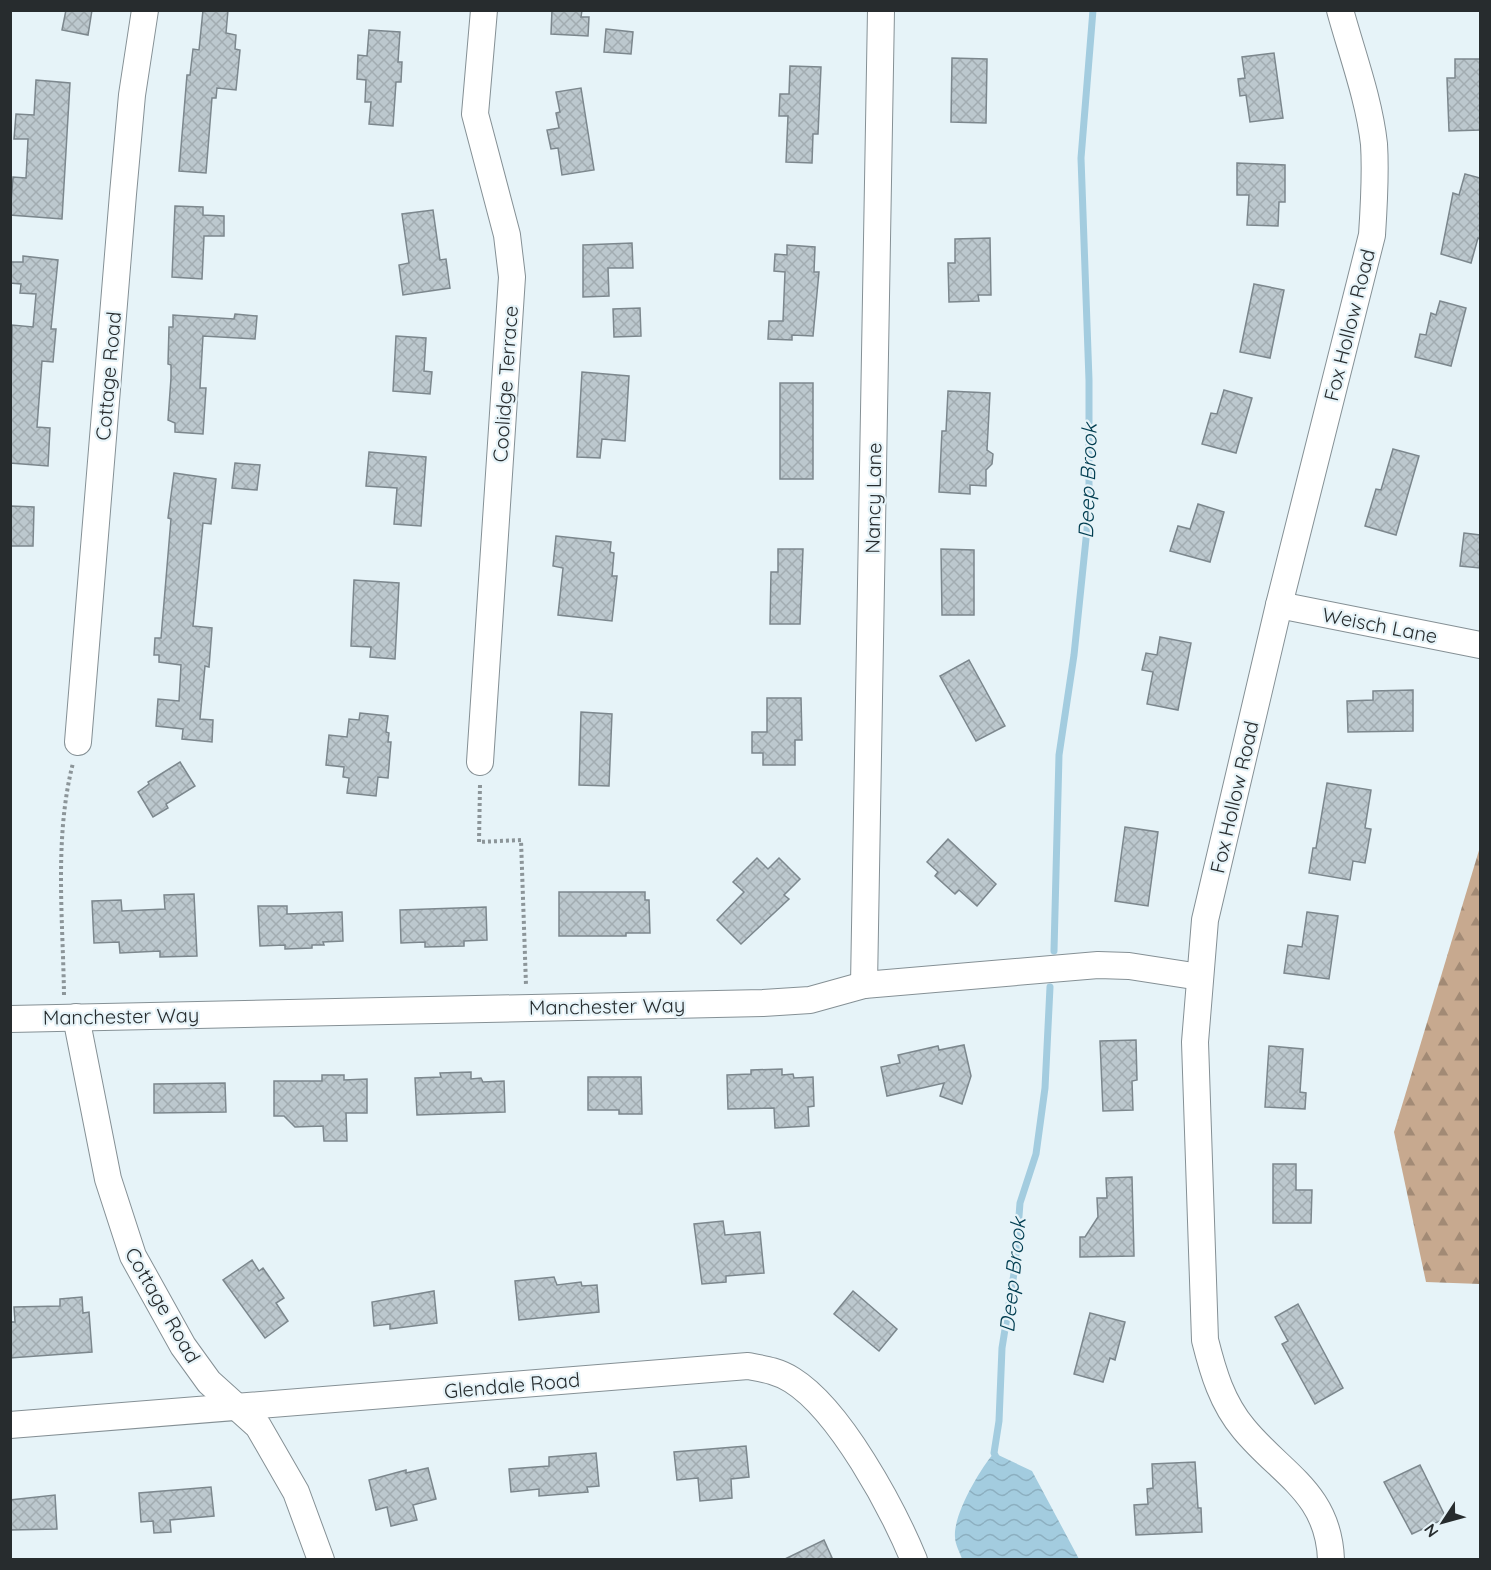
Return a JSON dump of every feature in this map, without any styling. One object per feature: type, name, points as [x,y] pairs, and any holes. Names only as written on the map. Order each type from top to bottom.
[{"type":"street","name":"Cottage Road","points":[[78,742],[132,95],[146,10]]},
{"type":"street","name":"Coolidge Terrace","points":[[480,762],[512,277],[507,235],[475,114],[484,10]]},
{"type":"street","name":"Nancy Lane","points":[[864,985],[881,10]]},
{"type":"street","name":"Fox Hollow Road","points":[[1331,1560],[1323,1519],[1311,1497],[1297,1479],[1265,1452],[1242,1427],[1225,1401],[1213,1373],[1204,1340],[1195,1042],[1205,920],[1279,605],[1372,236],[1376,189],[1373,142],[1366,102],[1340,10]]},
{"type":"street","name":"Weisch Lane","points":[[1279,605],[1480,645]]},
{"type":"street","name":"Manchester Way","points":[[10,1019],[763,1003],[810,1000],[864,985],[1098,965],[1129,966],[1200,977]]},
{"type":"street","name":"Cottage Road","points":[[70,1017],[108,1179],[133,1256],[183,1346],[209,1382],[258,1426],[296,1492],[321,1560]]},
{"type":"street","name":"Glendale Road","points":[[10,1425],[748,1366],[771,1370],[792,1380],[808,1394],[838,1428],[888,1504],[914,1560]]},
{"type":"path","points":[[70,1017],[62,877],[66,791],[78,742]]},
{"type":"path","points":[[480,762],[479,842],[521,840],[527,1007]]},
{"type":"green space","points":[[1480,847],[1480,1284],[1426,1282],[1394,1132]]},
{"type":"water","points":[[994,1453],[1032,1471],[1079,1559],[962,1559],[955,1540],[958,1517],[975,1481]]},
{"type":"building","points":[[66,10],[92,10],[88,35],[62,30]]},
{"type":"building","points":[[203,10],[228,10],[226,33],[236,35],[235,49],[240,50],[236,90],[217,88],[216,98],[212,98],[206,173],[179,171],[187,75],[190,75],[193,49],[199,50]]},
{"type":"building","points":[[552,10],[582,10],[581,17],[589,17],[588,36],[551,34]]},
{"type":"building","points":[[606,29],[633,32],[631,54],[604,52]]},
{"type":"building","points":[[369,30],[400,32],[398,62],[402,62],[401,82],[396,82],[393,126],[369,124],[371,102],[365,102],[366,80],[357,79],[358,55],[367,56]]},
{"type":"building","points":[[1274,53],[1283,118],[1250,122],[1246,95],[1240,96],[1238,79],[1245,78],[1242,57]]},
{"type":"building","points":[[952,58],[987,59],[986,123],[951,122]]},
{"type":"building","points":[[1455,59],[1480,59],[1480,130],[1449,131],[1447,78],[1455,78]]},
{"type":"building","points":[[790,66],[821,67],[818,134],[813,134],[812,163],[786,162],[788,116],[779,116],[780,94],[789,94]]},
{"type":"building","points":[[36,80],[70,83],[62,219],[10,215],[13,177],[26,178],[28,139],[14,139],[16,114],[34,115]]},
{"type":"building","points":[[581,88],[594,170],[562,175],[558,148],[551,149],[547,130],[559,128],[556,113],[560,112],[556,92]]},
{"type":"building","points":[[1237,163],[1285,165],[1285,202],[1279,202],[1278,226],[1247,225],[1249,195],[1237,195]]},
{"type":"building","points":[[1465,174],[1480,178],[1480,239],[1478,238],[1471,263],[1441,254],[1453,193],[1459,195]]},
{"type":"building","points":[[175,206],[203,207],[203,215],[224,216],[224,236],[204,236],[202,279],[172,277]]},
{"type":"building","points":[[433,210],[440,260],[446,259],[450,288],[403,295],[399,265],[409,263],[402,214]]},
{"type":"building","points":[[990,238],[991,295],[978,295],[979,301],[949,302],[948,263],[955,263],[955,239]]},
{"type":"building","points":[[632,243],[633,268],[608,268],[609,296],[583,297],[583,245]]},
{"type":"building","points":[[787,245],[815,247],[814,272],[819,272],[813,336],[792,335],[792,340],[768,339],[769,321],[783,321],[785,272],[774,271],[775,254],[787,255]]},
{"type":"building","points":[[23,256],[58,260],[51,329],[56,329],[53,362],[42,361],[37,427],[50,428],[48,466],[10,463],[12,325],[33,327],[36,294],[20,293],[21,284],[10,283],[10,262],[23,262]]},
{"type":"building","points":[[1254,284],[1284,290],[1270,358],[1240,352]]},
{"type":"building","points":[[1440,301],[1466,308],[1451,366],[1415,357],[1420,334],[1426,335],[1431,313],[1436,315]]},
{"type":"building","points":[[640,308],[641,336],[614,337],[613,309]]},
{"type":"building","points":[[235,314],[257,316],[255,339],[203,336],[200,388],[206,388],[203,434],[175,432],[175,423],[168,420],[171,378],[171,365],[168,364],[169,327],[173,327],[173,315],[234,319]]},
{"type":"building","points":[[396,336],[426,338],[424,371],[432,372],[430,394],[393,391]]},
{"type":"building","points":[[582,372],[629,376],[625,441],[602,439],[600,458],[577,457]]},
{"type":"building","points":[[780,383],[813,383],[813,479],[780,479]]},
{"type":"building","points":[[1224,390],[1252,398],[1236,453],[1202,444],[1211,413],[1217,414]]},
{"type":"building","points":[[948,391],[990,393],[987,450],[993,454],[992,464],[986,470],[986,486],[970,485],[970,494],[939,492],[942,431],[946,431]]},
{"type":"building","points":[[1393,449],[1419,456],[1396,535],[1365,526],[1376,489],[1381,490]]},
{"type":"building","points":[[369,452],[426,457],[421,526],[394,524],[397,488],[366,486]]},
{"type":"building","points":[[235,463],[260,465],[257,490],[232,488]]},
{"type":"building","points":[[174,473],[216,479],[211,524],[203,523],[193,626],[212,628],[209,667],[205,666],[200,719],[213,720],[212,742],[182,739],[183,729],[156,726],[158,699],[179,701],[181,665],[159,662],[159,655],[154,655],[155,638],[161,638],[171,519],[168,518]]},
{"type":"building","points":[[1198,504],[1224,512],[1210,562],[1170,551],[1178,526],[1190,529]]},
{"type":"building","points":[[10,506],[34,507],[33,546],[10,546]]},
{"type":"building","points":[[1464,533],[1480,535],[1480,568],[1460,566]]},
{"type":"building","points":[[556,536],[611,542],[610,552],[614,553],[612,576],[617,576],[612,621],[558,615],[563,568],[553,566]]},
{"type":"building","points":[[778,549],[803,549],[800,624],[770,624],[771,572],[778,572]]},
{"type":"building","points":[[941,549],[974,550],[974,615],[942,615]]},
{"type":"building","points":[[354,580],[399,583],[395,659],[370,657],[371,647],[351,646]]},
{"type":"building","points":[[1160,637],[1191,643],[1178,710],[1147,704],[1153,672],[1142,670],[1146,653],[1157,655]]},
{"type":"building","points":[[969,660],[1005,726],[976,741],[940,676]]},
{"type":"building","points":[[1413,690],[1413,731],[1348,732],[1347,701],[1373,700],[1373,691]]},
{"type":"building","points":[[767,698],[801,698],[802,740],[795,740],[795,765],[763,765],[763,753],[752,753],[752,732],[767,732]]},
{"type":"building","points":[[581,712],[612,714],[609,786],[579,785]]},
{"type":"building","points":[[360,713],[388,716],[386,732],[389,733],[388,742],[391,742],[388,778],[378,777],[376,796],[347,793],[349,778],[343,777],[344,767],[326,765],[329,735],[347,737],[349,719],[359,720]]},
{"type":"building","points":[[180,762],[195,786],[166,804],[168,808],[153,817],[138,792],[149,784],[148,782]]},
{"type":"building","points":[[1327,783],[1371,790],[1365,828],[1371,829],[1365,863],[1353,861],[1350,880],[1309,873],[1313,848],[1316,848]]},
{"type":"building","points":[[1125,827],[1158,832],[1148,906],[1115,901]]},
{"type":"building","points":[[948,839],[996,884],[977,906],[959,890],[955,894],[935,876],[938,872],[927,862]]},
{"type":"building","points":[[757,858],[768,869],[779,858],[800,879],[784,895],[789,899],[741,944],[717,920],[744,892],[733,882]]},
{"type":"building","points":[[559,892],[645,892],[645,900],[649,900],[650,933],[626,933],[626,936],[559,936]]},
{"type":"building","points":[[194,894],[197,956],[160,957],[160,951],[120,953],[119,942],[94,943],[92,901],[121,900],[122,911],[165,909],[164,895]]},
{"type":"building","points":[[258,906],[287,906],[287,914],[342,912],[343,941],[323,942],[324,945],[312,945],[312,948],[285,949],[285,945],[260,946]]},
{"type":"building","points":[[486,907],[487,940],[464,941],[464,946],[425,947],[425,942],[401,943],[400,910]]},
{"type":"building","points":[[1307,912],[1338,916],[1329,979],[1284,973],[1288,945],[1302,947]]},
{"type":"building","points":[[1136,1040],[1137,1080],[1132,1081],[1133,1110],[1103,1111],[1100,1041]]},
{"type":"building","points":[[964,1045],[971,1076],[962,1104],[940,1096],[944,1083],[887,1096],[881,1067],[900,1063],[898,1055],[938,1046],[939,1050]]},
{"type":"building","points":[[1269,1046],[1303,1049],[1300,1092],[1306,1093],[1305,1109],[1265,1107]]},
{"type":"building","points":[[782,1069],[782,1075],[793,1074],[794,1078],[813,1077],[814,1106],[808,1107],[809,1126],[775,1128],[774,1108],[728,1109],[727,1075],[751,1074],[751,1070]]},
{"type":"building","points":[[471,1072],[471,1079],[481,1078],[483,1082],[504,1081],[505,1112],[417,1115],[415,1078],[441,1077],[440,1073]]},
{"type":"building","points":[[322,1075],[344,1075],[344,1080],[367,1079],[367,1113],[346,1113],[347,1141],[324,1141],[323,1126],[295,1127],[284,1116],[274,1116],[274,1081],[322,1081]]},
{"type":"building","points":[[588,1077],[641,1077],[642,1114],[619,1114],[619,1110],[588,1110]]},
{"type":"building","points":[[225,1083],[226,1112],[154,1113],[154,1084]]},
{"type":"building","points":[[1273,1164],[1296,1164],[1296,1190],[1312,1190],[1311,1223],[1273,1223]]},
{"type":"building","points":[[1132,1177],[1134,1256],[1080,1257],[1080,1237],[1085,1237],[1098,1217],[1097,1198],[1107,1198],[1106,1178]]},
{"type":"building","points":[[723,1221],[725,1235],[760,1232],[764,1273],[726,1276],[726,1282],[702,1284],[694,1224]]},
{"type":"building","points":[[252,1260],[259,1271],[263,1268],[284,1298],[276,1303],[288,1321],[265,1338],[223,1280]]},
{"type":"building","points":[[554,1277],[557,1285],[581,1282],[582,1286],[597,1285],[599,1312],[519,1320],[515,1281]]},
{"type":"building","points":[[434,1291],[437,1323],[390,1329],[390,1324],[374,1326],[372,1302]]},
{"type":"building","points":[[853,1291],[897,1329],[879,1351],[834,1314]]},
{"type":"building","points":[[82,1297],[83,1313],[89,1312],[92,1352],[10,1358],[10,1322],[15,1322],[14,1307],[60,1306],[60,1299]]},
{"type":"building","points":[[1298,1304],[1343,1388],[1315,1404],[1282,1344],[1288,1341],[1275,1317]]},
{"type":"building","points":[[1090,1313],[1125,1322],[1115,1360],[1110,1358],[1103,1382],[1074,1374]]},
{"type":"building","points":[[746,1446],[749,1477],[731,1479],[732,1498],[700,1501],[698,1478],[677,1480],[674,1452]]},
{"type":"building","points":[[596,1453],[599,1486],[587,1487],[588,1492],[539,1496],[539,1489],[511,1492],[509,1469],[549,1466],[549,1457]]},
{"type":"building","points":[[1195,1462],[1202,1532],[1136,1535],[1134,1505],[1148,1504],[1147,1489],[1153,1488],[1152,1464]]},
{"type":"building","points":[[1420,1465],[1446,1518],[1412,1534],[1384,1482]]},
{"type":"building","points":[[428,1468],[436,1499],[413,1505],[417,1520],[391,1526],[387,1507],[376,1510],[369,1480],[406,1470],[406,1473]]},
{"type":"building","points":[[211,1487],[214,1516],[170,1520],[171,1532],[154,1533],[153,1521],[141,1522],[139,1493]]},
{"type":"building","points":[[55,1495],[57,1529],[10,1530],[10,1500]]},
{"type":"building","points":[[824,1540],[833,1560],[783,1560]]},
{"type":"waterway","name":"Deep Brook","points":[[1054,951],[1059,755],[1074,655],[1089,510],[1089,380],[1081,158],[1093,10]]},
{"type":"waterway","name":"Deep Brook","points":[[997,1459],[994,1453],[999,1421],[1002,1348],[1015,1267],[1020,1203],[1036,1154],[1045,1088],[1050,987]]}]
